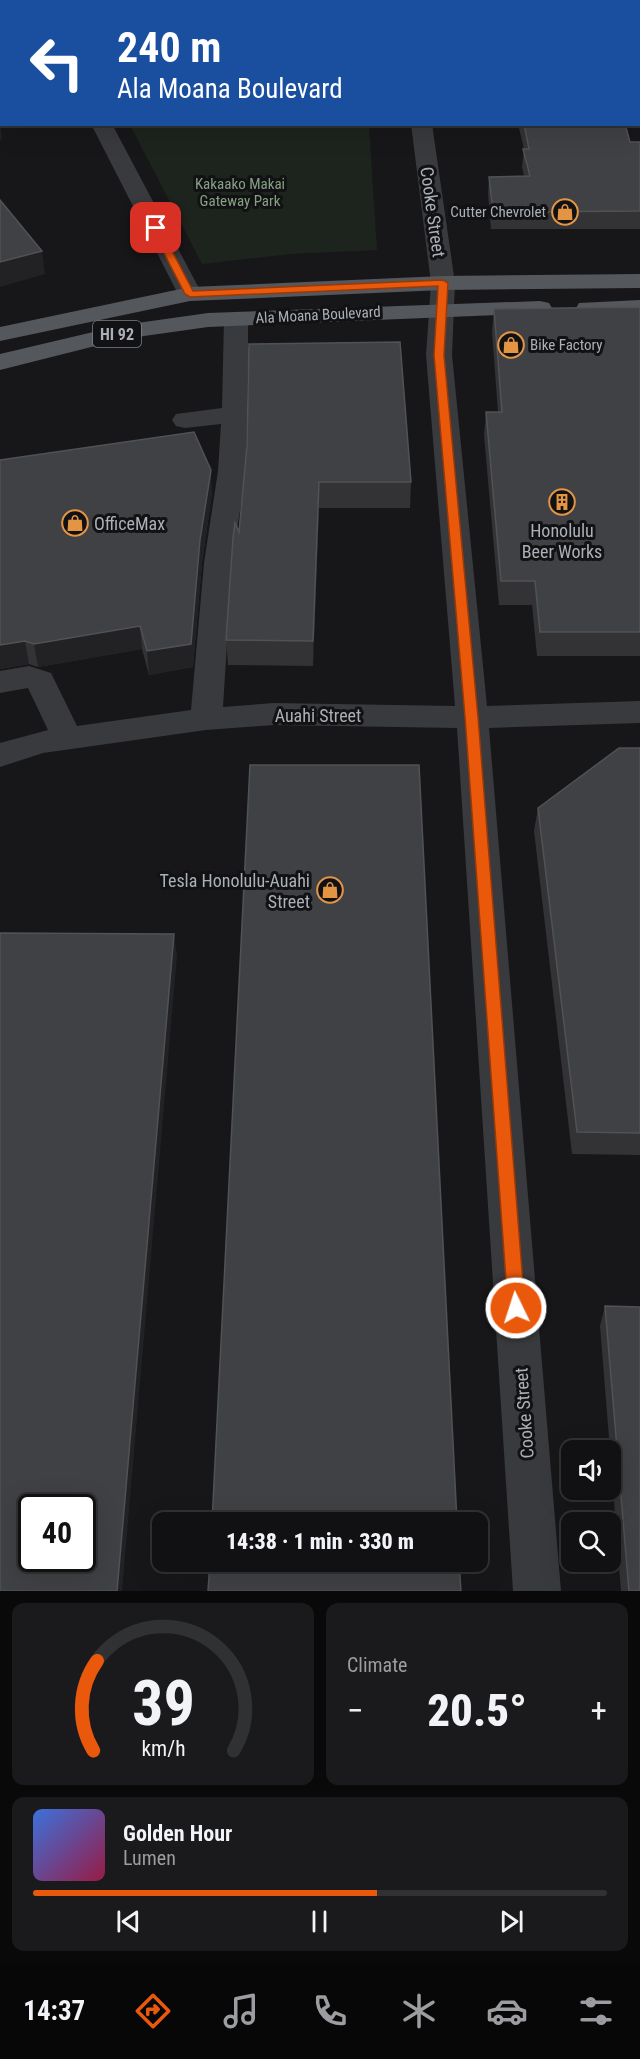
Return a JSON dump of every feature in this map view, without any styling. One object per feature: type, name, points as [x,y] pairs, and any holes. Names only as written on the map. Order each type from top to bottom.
[{"type":"main road","name":"Ala Moana Boulevard","points":[[0,362],[123,332],[442,296],[640,280]]},
{"type":"main road","name":"Ala Moana Boulevard","points":[[0,334],[190,294],[442,296],[564,308],[640,307]]},
{"type":"street","points":[[102,126],[190,294]]},
{"type":"street","name":"Cooke Street","points":[[421,126],[442,296],[439,355],[472,717],[537,1591]]},
{"type":"street","points":[[206,719],[218,563],[232,471],[236,319]]},
{"type":"street","points":[[236,357],[313,354]]},
{"type":"street","points":[[185,420],[235,414]]},
{"type":"street","points":[[0,682],[29,677],[40,681],[68,739]]},
{"type":"street","name":"Auahi Street","points":[[0,755],[42,742],[206,719],[274,714],[472,717],[640,712]]},
{"type":"green space","name":"Kakaako Makai Gateway Park","points":[[131,126],[369,126],[377,250],[291,254],[202,264]]},
{"type":"building","points":[[524,126],[626,126],[630,142],[640,142],[640,211],[493,212],[489,177],[530,176],[523,149],[529,149]]},
{"type":"building","points":[[0,200],[42,251],[0,262]]},
{"type":"building","points":[[640,307],[640,632],[540,632],[535,581],[501,581],[486,412],[502,412],[494,309]]},
{"type":"building","points":[[400,342],[411,482],[319,482],[313,641],[226,640],[233,538],[235,523],[239,532],[247,446],[249,344]]},
{"type":"building","points":[[194,432],[211,470],[200,540],[191,644],[147,651],[140,626],[34,644],[25,641],[0,645],[0,460]]},
{"type":"building","points":[[619,748],[640,748],[640,1133],[577,1132],[538,808]]},
{"type":"building","points":[[250,765],[419,765],[456,1512],[213,1512]]},
{"type":"building","points":[[0,933],[174,934],[117,1591],[0,1591]]},
{"type":"building","points":[[605,1306],[640,1307],[640,1591],[629,1591],[621,1496],[621,1440],[616,1440]]},
{"type":"building","points":[[209,1572],[460,1572],[461,1591],[208,1591]]},
{"type":"place","name":"Cutter Chevrolet","points":[[565,212]]},
{"type":"place","name":"Bike Factory","points":[[511,345]]},
{"type":"place","name":"Honolulu Beer Works","points":[[562,502]]},
{"type":"place","name":"OfficeMax","points":[[75,523]]},
{"type":"place","name":"Tesla Honolulu-Auahi Street","points":[[330,890]]},
{"type":"route","points":[[156,228],[190,294],[443,283],[439,355],[472,717],[516,1308]]}]
